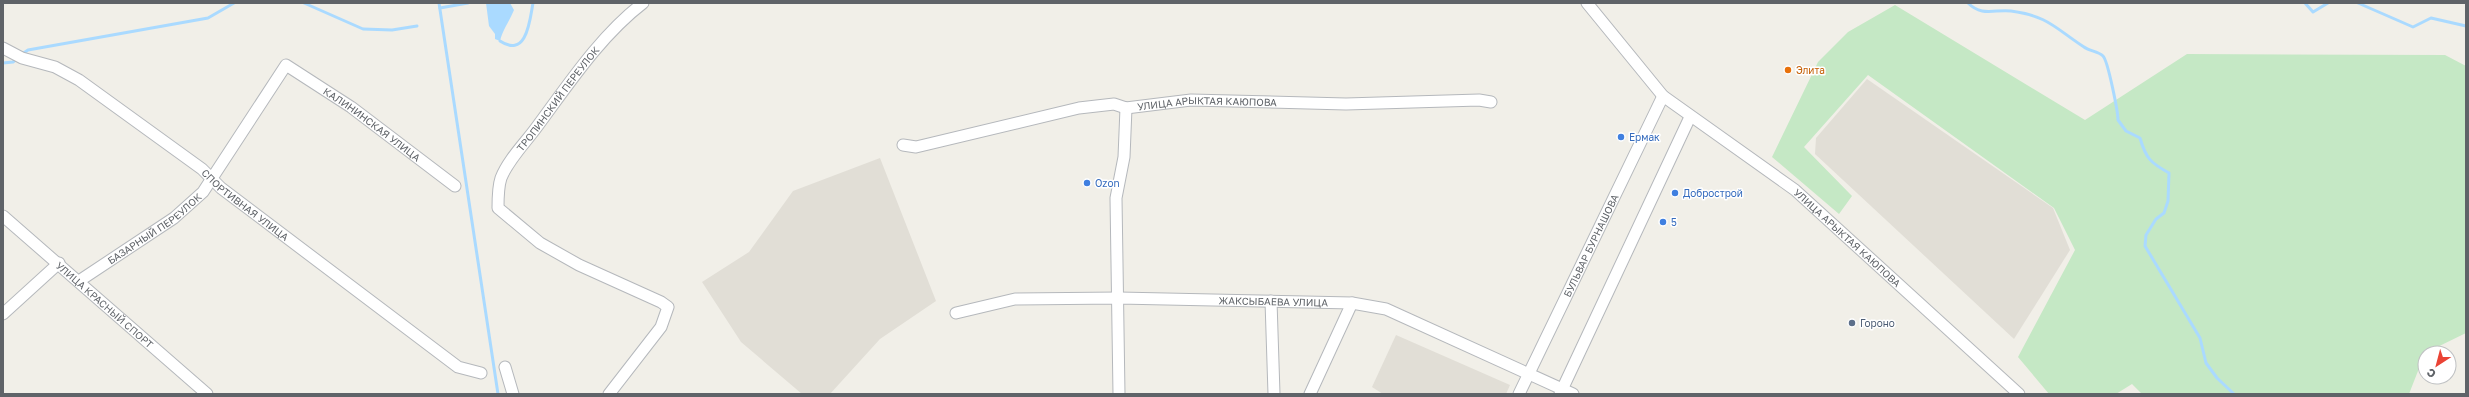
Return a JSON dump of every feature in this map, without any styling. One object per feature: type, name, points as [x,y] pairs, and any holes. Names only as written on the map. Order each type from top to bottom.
[{"type":"street","name":"ТРОПИНСКИЙ ПЕРЕУЛОК","points":[[610,394],[661,327],[668,307],[661,302],[579,265],[547,246],[498,208],[501,178],[522,147],[583,66],[627,17],[643,3]]},
{"type":"street","name":"УЛИЦА АРЫКТАЯ КАЮПОВА","points":[[1587,3],[1663,96],[1690,117],[1761,164],[1795,190],[2019,394]]},
{"type":"street","name":"СПОРТИВНАЯ УЛИЦА","points":[[3,48],[19,56],[56,66],[79,80],[202,169],[211,179],[458,367],[471,372],[481,372]]},
{"type":"street","name":"БАЗАРНЫЙ ПЕРЕУЛОК","points":[[79,281],[174,218],[203,192],[286,65]]},
{"type":"street","name":"КАЛИНИНСКАЯ УЛИЦА","points":[[286,65],[351,107],[455,186]]},
{"type":"street","name":"БУЛЬВАР БУРНАШОВА","points":[[1519,394],[1663,96]]},
{"type":"street","name":"УЛИЦА АРЫКТАЯ КАЮПОВА","points":[[904,145],[916,147],[1079,108],[1114,104],[1126,108],[1191,100],[1346,104],[1479,100],[1491,102]]},
{"type":"street","points":[[1119,394],[1119,298],[1116,198],[1124,157],[1126,108]]},
{"type":"street","points":[[1561,392],[1690,117]]},
{"type":"street","name":"УЛИЦА КРАСНЫЙ СПОРТ","points":[[3,216],[59,263],[207,394]]},
{"type":"street","points":[[3,314],[59,263]]},
{"type":"street","name":"ЖАКСЫБАЕВА УЛИЦА","points":[[956,313],[1015,299],[1119,298],[1352,303],[1386,309],[1528,374],[1561,392],[1573,394]]},
{"type":"street","points":[[1271,301],[1274,394]]},
{"type":"street","points":[[1310,394],[1352,303]]},
{"type":"street","points":[[505,368],[513,394]]},
{"type":"shaded area","points":[[1867,79],[2053,208],[2070,250],[2014,339],[1815,154],[1816,138]]},
{"type":"shaded area","points":[[880,158],[936,301],[880,339],[830,394],[802,394],[741,342],[702,282],[749,252],[793,191]]},
{"type":"shaded area","points":[[1396,335],[1510,385],[1506,394],[1383,394],[1372,387]]},
{"type":"green space","points":[[1895,5],[2085,120],[2187,54],[2445,55],[2466,66],[2466,333],[2441,345],[2417,345],[2417,374],[2409,394],[2142,394],[2132,384],[2116,394],[2049,394],[2018,357],[2075,250],[2054,208],[1868,75],[1804,147],[1852,196],[1839,214],[1772,157],[1818,62],[1848,32]]},
{"type":"water","points":[[486,3],[510,3],[514,10],[500,41],[495,39],[495,34],[489,26]]},
{"type":"waterway","points":[[22,54],[28,50],[208,18],[234,3]]},
{"type":"waterway","points":[[304,3],[363,29],[392,30],[417,26]]},
{"type":"waterway","points":[[439,3],[498,394]]},
{"type":"waterway","points":[[440,8],[468,3]]},
{"type":"waterway","points":[[500,41],[509,45],[516,45],[522,41],[526,35],[533,3]]},
{"type":"waterway","points":[[1968,3],[1978,10],[1989,12],[2011,11],[2034,16],[2050,24],[2086,48],[2103,56],[2110,76],[2118,120],[2126,131],[2140,138],[2150,160],[2169,173],[2168,201],[2164,213],[2156,219],[2146,235],[2145,246],[2200,338],[2206,363],[2217,378],[2234,394]]},
{"type":"waterway","points":[[2305,3],[2313,12],[2328,3]]},
{"type":"waterway","points":[[2358,3],[2413,27],[2431,18],[2466,26]]},
{"type":"waterway","points":[[3,63],[13,62],[18,58]]},
{"type":"place","name":"Элита","points":[[1788,70]]},
{"type":"place","name":"Ермак","points":[[1621,137]]},
{"type":"place","name":"Ozon","points":[[1087,183]]},
{"type":"place","name":"Добрострой","points":[[1675,193]]},
{"type":"place","name":"5","points":[[1663,222]]},
{"type":"place","name":"Гороно","points":[[1852,323]]}]
